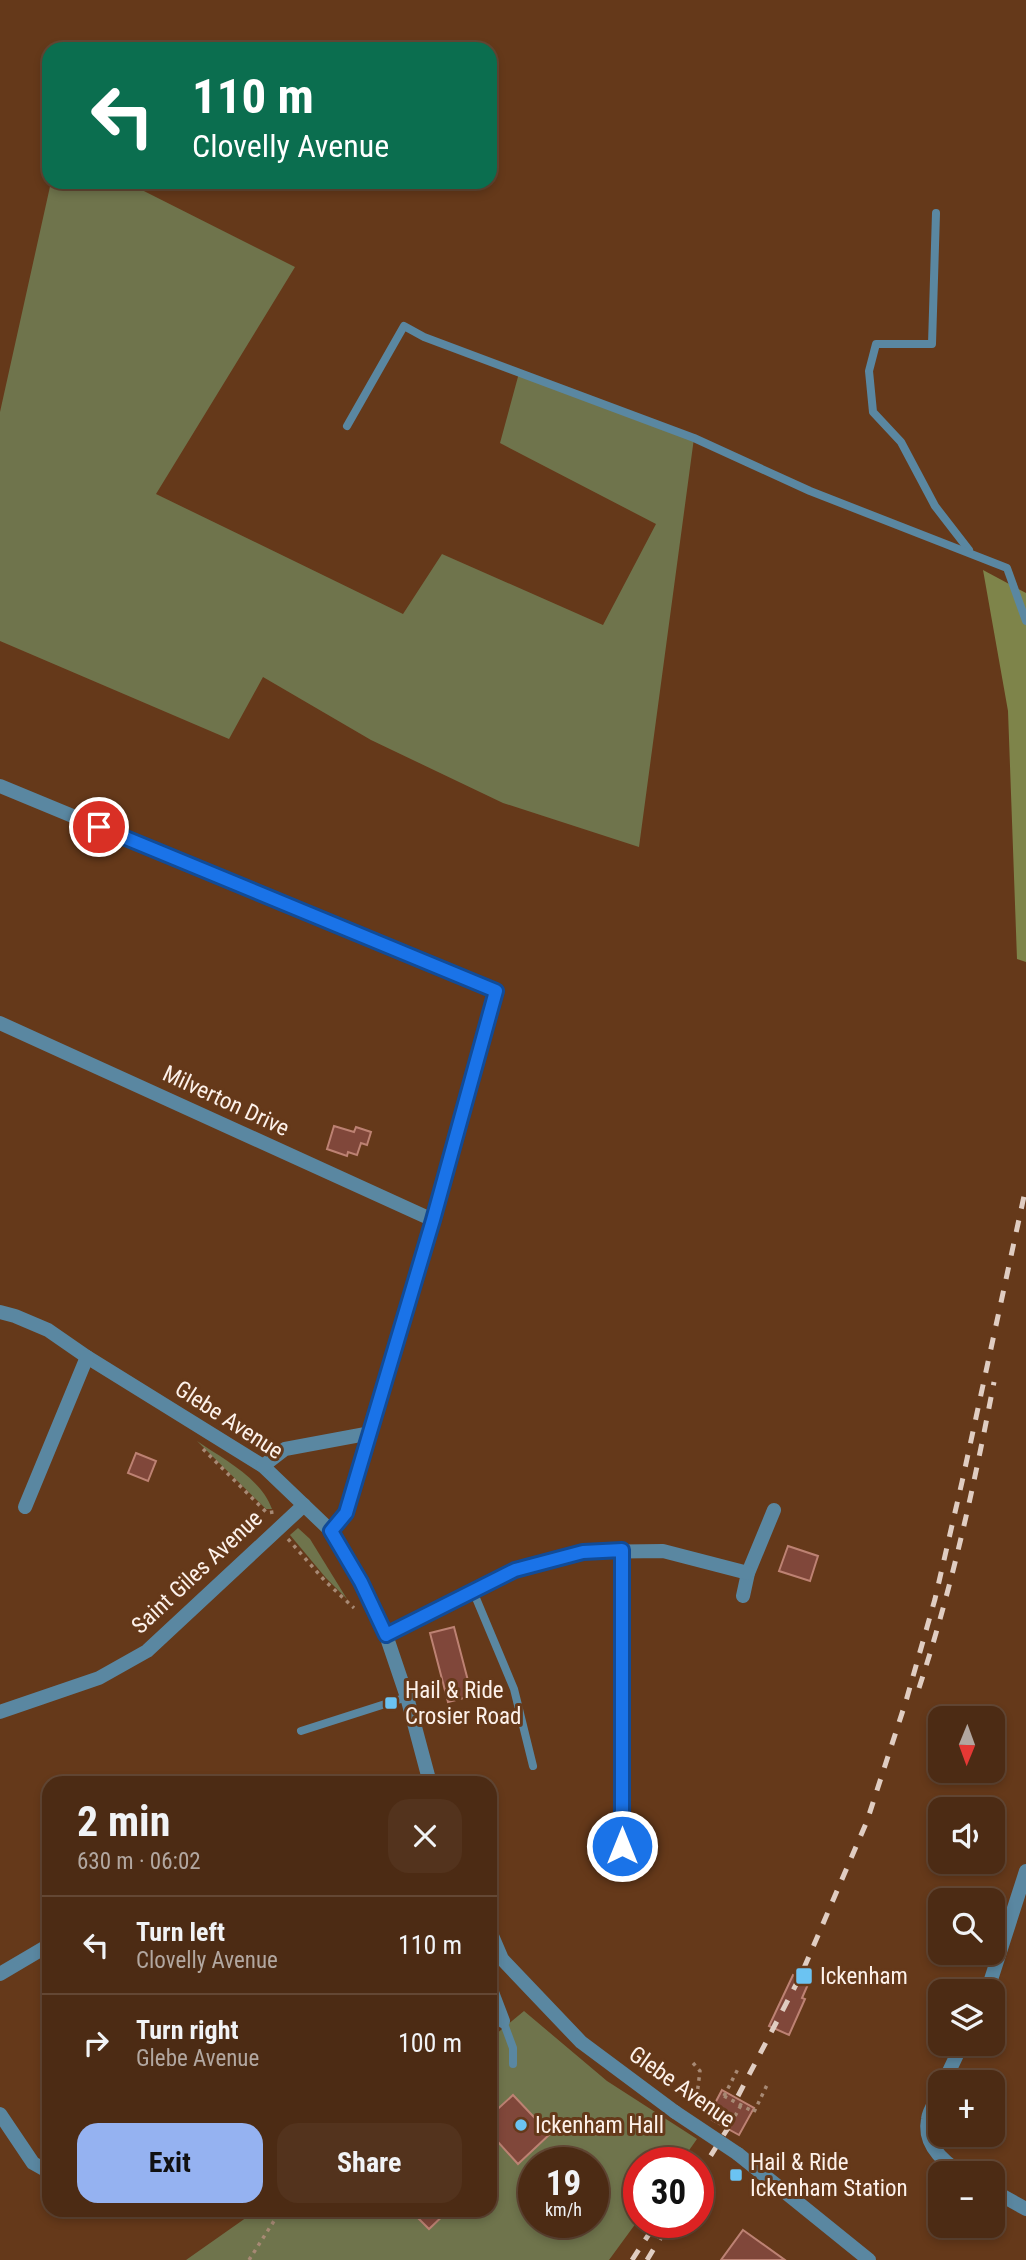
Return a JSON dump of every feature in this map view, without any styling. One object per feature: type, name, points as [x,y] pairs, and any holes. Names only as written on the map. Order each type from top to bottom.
[{"type":"street","points":[[0,786],[496,991],[371,1433],[346,1513],[331,1531]]},
{"type":"street","name":"Milverton Drive","points":[[0,1023],[433,1220]]},
{"type":"street","name":"Glebe Avenue","points":[[0,1312],[15,1315],[48,1329],[87,1357],[263,1466],[331,1531],[361,1582],[386,1635],[407,1697],[428,1776]]},
{"type":"street","points":[[25,1507],[87,1357]]},
{"type":"street","points":[[263,1466],[285,1449],[371,1433]]},
{"type":"street","name":"Saint Giles Avenue","points":[[0,1712],[99,1678],[147,1651],[304,1505]]},
{"type":"street","points":[[743,1595],[748,1573],[774,1510]]},
{"type":"street","points":[[622,1550],[622,1846]]},
{"type":"street","points":[[386,1635],[515,1570],[583,1552],[663,1551],[748,1573]]},
{"type":"street","points":[[991,1979],[1026,1871]]},
{"type":"street","name":"Glebe Avenue","points":[[497,1947],[502,1959],[581,2042],[675,2112],[738,2154],[866,2259]]},
{"type":"street","points":[[0,1974],[42,1949]]},
{"type":"street","points":[[497,2005],[503,2021]]},
{"type":"street","points":[[0,2115],[33,2163],[42,2168]]},
{"type":"street","points":[[933,2147],[947,2161]]},
{"type":"street","points":[[1005,2197],[1026,2209]]},
{"type":"lane","points":[[936,213],[932,344],[876,344],[869,372],[873,412],[901,442],[935,506],[971,552]]},
{"type":"lane","points":[[348,426],[404,326],[424,337],[694,438],[810,491],[1007,568],[1026,621]]},
{"type":"lane","points":[[473,1591],[514,1689],[533,1766]]},
{"type":"lane","points":[[300,1731],[407,1697]]},
{"type":"lane","points":[[503,2021],[513,2048],[513,2064]]},
{"type":"path","points":[[202,1447],[267,1513],[276,1511]]},
{"type":"path","points":[[285,1535],[325,1581],[354,1608]]},
{"type":"path","points":[[694,2063],[700,2071],[697,2095],[707,2104],[734,2118]]},
{"type":"path","points":[[739,2067],[724,2096],[754,2112],[767,2085]]},
{"type":"path","points":[[724,2138],[741,2105]]},
{"type":"path","points":[[249,2260],[277,2217]]},
{"type":"green space","points":[[49,189],[140,189],[295,267],[156,494],[403,614],[442,554],[603,625],[656,524],[500,443],[519,373],[694,438],[639,847],[503,803],[371,740],[263,677],[229,739],[0,641],[0,412]]},
{"type":"green space","points":[[983,570],[1026,593],[1026,962],[1017,959],[1008,711]]},
{"type":"green space","points":[[197,1441],[250,1479],[267,1498],[272,1509],[266,1509]]},
{"type":"green space","points":[[298,1528],[310,1539],[347,1599],[290,1535]]},
{"type":"green space","points":[[524,2011],[607,2081],[697,2139],[691,2147],[623,2147],[625,2238],[609,2260],[186,2260],[247,2217],[497,2217],[497,2033]]},
{"type":"building","points":[[334,1126],[354,1132],[356,1127],[371,1132],[367,1145],[361,1143],[357,1155],[348,1152],[347,1156],[327,1149]]},
{"type":"building","points":[[136,1453],[156,1461],[148,1481],[128,1473]]},
{"type":"building","points":[[788,1546],[818,1556],[810,1581],[779,1571]]},
{"type":"building","points":[[454,1627],[472,1696],[448,1702],[430,1633]]},
{"type":"building","points":[[793,1975],[809,1982],[802,1998],[805,1999],[789,2035],[769,2026]]},
{"type":"building","points":[[722,2090],[754,2108],[739,2135],[712,2120],[716,2112],[712,2109]]},
{"type":"building","name":"Ickenham Hall","points":[[513,2095],[550,2134],[536,2147],[518,2147],[518,2164],[499,2143],[497,2145],[497,2110]]},
{"type":"building","points":[[417,2217],[442,2217],[429,2229]]},
{"type":"building","points":[[743,2230],[785,2260],[721,2260]]},
{"type":"railway","points":[[738,2096],[801,1975],[867,1821],[906,1701],[935,1599],[1026,1187]]},
{"type":"railway","points":[[919,1688],[942,1613],[961,1536],[994,1382]]},
{"type":"railway","points":[[714,2150],[728,2128]]},
{"type":"railway","points":[[632,2260],[646,2238]]},
{"type":"railway","points":[[647,2260],[660,2238]]},
{"type":"place","name":"Hail & Ride Crosier Road","points":[[391,1703]]},
{"type":"place","name":"Ickenham","points":[[804,1976]]},
{"type":"place","name":"Ickenham Hall","points":[[521,2125]]},
{"type":"place","name":"Hail & Ride Ickenham Station","points":[[736,2175]]},
{"type":"route","points":[[99,827],[496,991],[371,1433],[346,1513],[331,1531],[361,1582],[386,1635],[515,1570],[583,1552],[622,1550],[622,1846]]}]
